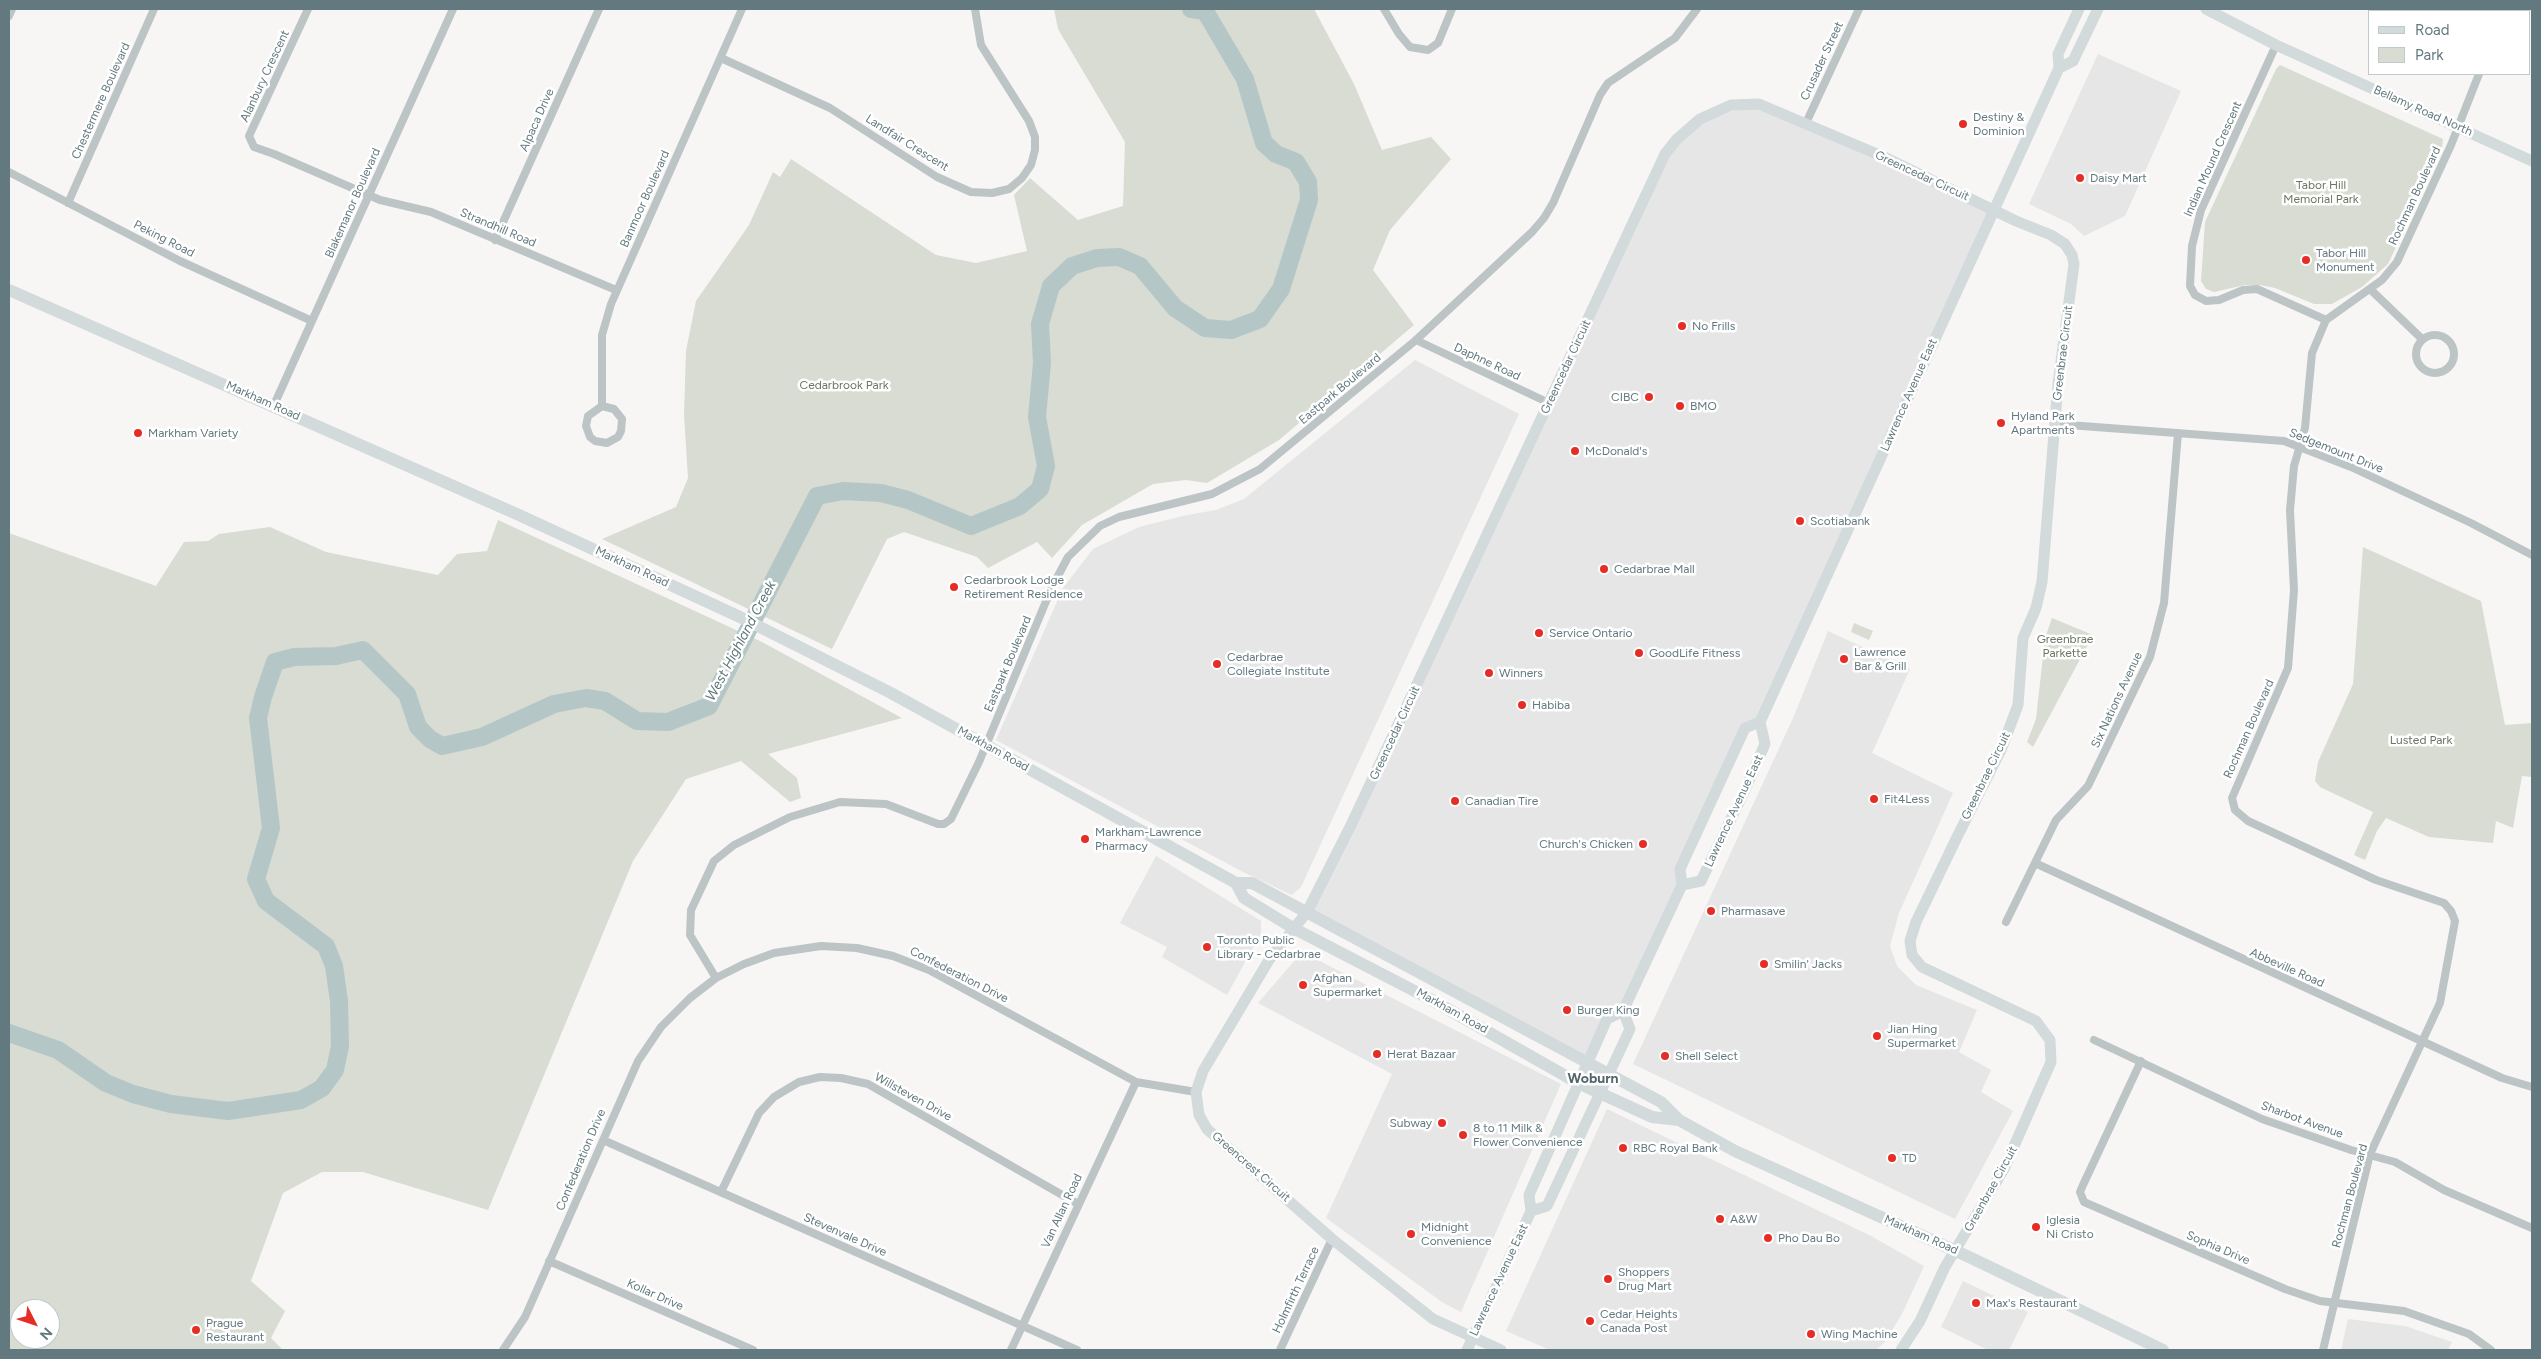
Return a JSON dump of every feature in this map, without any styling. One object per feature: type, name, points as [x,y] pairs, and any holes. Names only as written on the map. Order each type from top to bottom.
[{"type":"main road","name":"Markham Road","points":[[9,290],[274,406],[740,617],[892,693],[1236,883],[1252,883],[1587,1064],[1609,1074],[1661,1102],[1679,1120],[1735,1151],[1955,1251],[2163,1350]]},
{"type":"main road","name":"Markham Road","points":[[1236,883],[1244,898],[1293,928],[1430,999],[1578,1083],[1652,1117],[1679,1120]]},
{"type":"street","points":[[9,16],[12,9]]},
{"type":"street","name":"Chestermere Boulevard","points":[[68,203],[154,9]]},
{"type":"street","name":"Alanbury Crescent","points":[[308,9],[249,136],[254,148],[274,154],[369,196]]},
{"type":"street","name":"Blakemanor Boulevard","points":[[274,406],[453,9]]},
{"type":"street","name":"Alpaca Drive","points":[[495,240],[599,9]]},
{"type":"street","name":"Banmoor Boulevard","points":[[602,406],[602,335],[616,290],[742,9]]},
{"type":"street","name":"Landfair Crescent","points":[[720,58],[830,108],[937,178],[972,192],[992,193],[1009,189],[1022,178],[1031,165],[1034,137],[1029,121],[981,45],[975,9]]},
{"type":"street","points":[[1384,9],[1399,34],[1410,47],[1428,50],[1438,44],[1452,9]]},
{"type":"street","name":"Eastpark Boulevard","points":[[716,978],[690,934],[691,910],[710,867],[722,853],[790,817],[840,802],[886,804],[944,824],[951,819],[986,745],[1060,571],[1068,557],[1100,526],[1118,517],[1212,494],[1237,483],[1260,469],[1416,340],[1532,232],[1544,218],[1553,203],[1600,95],[1608,83],[1675,38],[1697,9]]},
{"type":"street","name":"Crusader Street","points":[[1806,123],[1858,9]]},
{"type":"street","name":"Lawrence Avenue East","points":[[1682,885],[1701,880],[1744,792],[1765,744],[1760,722],[2059,68],[2058,54],[2079,9]]},
{"type":"street","name":"Lawrence Avenue East","points":[[2059,68],[2074,61],[2098,9]]},
{"type":"street","name":"Bellamy Road North","points":[[2206,9],[2276,45],[2532,161]]},
{"type":"street","name":"Indian Mound Crescent","points":[[2276,45],[2201,210],[2192,246],[2190,286],[2195,295],[2206,301],[2219,300],[2243,290],[2256,289],[2326,320]]},
{"type":"street","name":"Rochman Boulevard","points":[[2323,1350],[2370,1154],[2424,1042],[2443,993],[2455,924],[2451,911],[2438,901],[2376,880],[2248,821],[2238,813],[2232,802],[2237,782],[2288,668],[2294,590],[2290,510],[2294,466],[2305,428],[2312,354],[2326,320],[2370,289],[2397,262],[2451,145],[2479,75]]},
{"type":"street","name":"Greencedar Circuit","points":[[1307,912],[1385,755],[1550,403],[1648,187],[1676,140],[1700,119],[1731,104],[1759,104],[1806,123],[1994,209]]},
{"type":"street","name":"Peking Road","points":[[9,172],[180,261],[312,321]]},
{"type":"street","name":"Strandhill Road","points":[[369,196],[431,212],[616,290]]},
{"type":"street","name":"Greenbrae Circuit","points":[[1902,1350],[1920,1321],[1941,1275],[2004,1169],[2051,1062],[2051,1045],[2042,1026],[2028,1015],[1922,967],[1912,955],[1910,941],[1916,922],[1950,850],[2001,750],[2018,705],[2023,638],[2036,608],[2042,582],[2063,336],[2074,272],[2072,255],[2065,244],[2051,235],[2016,221],[1994,209]]},
{"type":"street","points":[[2370,289],[2422,339]]},
{"type":"street","points":[[2431,335],[2440,335],[2449,340],[2454,347],[2455,357],[2451,366],[2444,372],[2435,374],[2426,372],[2419,365],[2415,356],[2417,347],[2422,339],[2431,335]]},
{"type":"street","name":"Daphne Road","points":[[1416,340],[1550,403]]},
{"type":"street","points":[[602,406],[614,409],[622,419],[621,432],[618,437],[607,443],[595,441],[590,437],[586,426],[588,416],[602,406]]},
{"type":"street","name":"Sedgemount Drive","points":[[2055,424],[2284,440],[2299,448],[2351,467],[2471,523],[2532,555]]},
{"type":"street","name":"Six Nations Avenue","points":[[2006,922],[2056,820],[2088,786],[2150,657],[2164,603],[2178,433]]},
{"type":"street","name":"Lawrence Avenue East","points":[[1467,1350],[1531,1211],[1529,1195],[1607,1019],[1623,1012],[1682,885],[1680,869],[1746,728],[1760,722]]},
{"type":"street","name":"Abbeville Road","points":[[2035,863],[2502,1078],[2532,1087]]},
{"type":"street","name":"Greencrest Circuit","points":[[1307,912],[1269,960],[1203,1071],[1196,1092],[1199,1115],[1207,1130],[1332,1239],[1433,1319],[1501,1350]]},
{"type":"street","name":"Confederation Drive","points":[[503,1350],[525,1317],[638,1061],[661,1027],[690,998],[716,978],[744,964],[792,950],[821,946],[878,952],[903,959],[929,970],[1136,1082],[1156,1087],[1196,1092]]},
{"type":"street","name":"Lawrence Avenue East","points":[[1531,1211],[1548,1206],[1630,1028],[1623,1012]]},
{"type":"street","name":"Sharbot Avenue","points":[[2094,1040],[2262,1119],[2351,1150],[2395,1162],[2444,1190],[2532,1228]]},
{"type":"street","name":"Sophia Drive","points":[[2141,1061],[2083,1185],[2081,1197],[2084,1202],[2285,1289],[2320,1301],[2404,1311],[2469,1334],[2491,1350]]},
{"type":"street","name":"Willsteven Drive","points":[[721,1192],[759,1113],[774,1097],[792,1085],[813,1078],[841,1078],[868,1084],[1078,1204]]},
{"type":"street","name":"Van Allan Road","points":[[1012,1350],[1136,1082]]},
{"type":"street","name":"Stevenvale Drive","points":[[603,1140],[1077,1350]]},
{"type":"street","name":"Holmfirth Terrace","points":[[1280,1350],[1332,1239]]},
{"type":"street","name":"Kollar Drive","points":[[549,1261],[753,1350]]},
{"type":"shaded area","points":[[2098,54],[2181,91],[2125,216],[2084,236],[2071,224],[2029,204]]},
{"type":"shaded area","points":[[1759,104],[1994,209],[1760,722],[1745,728],[1680,869],[1682,885],[1623,1011],[1607,1019],[1587,1064],[1307,912],[1665,154],[1700,119]]},
{"type":"shaded area","name":"Cedarbrae Collegiate Institute","points":[[1415,360],[1519,414],[1301,887],[1292,895],[1243,872],[996,740],[1063,588],[1093,549],[1139,527],[1216,510],[1244,499]]},
{"type":"shaded area","points":[[1828,631],[1910,669],[1872,753],[1953,793],[1899,913],[1890,946],[1897,966],[1916,985],[1977,1010],[1959,1052],[1991,1070],[1981,1092],[2013,1111],[1955,1219],[1633,1064],[1794,716]]},
{"type":"shaded area","points":[[1156,856],[1261,921],[1261,933],[1227,995],[1162,957],[1167,947],[1120,923]]},
{"type":"shaded area","points":[[1302,952],[1561,1084],[1461,1312],[1442,1302],[1326,1218],[1392,1074],[1258,1003]]},
{"type":"shaded area","points":[[1607,1109],[1871,1236],[1924,1266],[1903,1312],[1885,1342],[1876,1350],[1550,1350],[1506,1331]]},
{"type":"shaded area","points":[[1963,1281],[2028,1312],[2009,1350],[1988,1350],[1941,1327]]},
{"type":"shaded area","points":[[2348,1319],[2405,1326],[2452,1342],[2448,1350],[2341,1350]]},
{"type":"green space","name":"Cedarbrook Park","points":[[1054,9],[1314,9],[1354,84],[1382,150],[1431,137],[1451,159],[1390,230],[1373,270],[1414,325],[1279,440],[1207,483],[1186,480],[1153,484],[1082,525],[1052,558],[1037,542],[988,568],[977,557],[904,532],[887,539],[832,649],[602,539],[676,507],[688,478],[684,415],[686,351],[696,301],[749,225],[773,172],[780,177],[791,159],[936,255],[976,263],[1027,251],[1014,195],[1030,178],[1078,220],[1123,206],[1125,142],[1058,29]]},
{"type":"green space","name":"Tabor Hill Memorial Park","points":[[2280,65],[2443,139],[2442,149],[2388,264],[2362,287],[2332,304],[2314,304],[2275,288],[2260,285],[2245,285],[2214,292],[2206,289],[2201,281],[2205,222],[2276,69]]},
{"type":"green space","points":[[498,520],[762,642],[902,718],[768,754],[797,778],[801,798],[790,802],[741,761],[686,779],[633,861],[488,1210],[363,1172],[322,1172],[283,1193],[251,1281],[285,1311],[271,1338],[283,1350],[9,1350],[9,533],[156,586],[184,542],[208,541],[219,534],[270,527],[326,552],[438,575],[457,554],[487,551]]},
{"type":"green space","name":"Lusted Park","points":[[2363,547],[2481,601],[2505,725],[2532,723],[2532,777],[2522,776],[2513,828],[2496,821],[2493,843],[2429,837],[2386,818],[2377,831],[2365,860],[2354,855],[2373,812],[2320,787],[2315,781],[2318,762],[2353,684]]},
{"type":"green space","name":"Greenbrae Parkette","points":[[2052,618],[2093,635],[2033,747],[2027,742],[2036,719],[2045,638]]},
{"type":"green space","points":[[1854,623],[1873,631],[1869,640],[1851,632]]},
{"type":"waterway","name":"West Highland Creek","points":[[9,1033],[58,1050],[106,1083],[133,1094],[171,1104],[228,1111],[301,1100],[322,1088],[335,1070],[340,1046],[339,1001],[334,966],[326,946],[266,901],[256,879],[271,828],[258,718],[275,662],[294,657],[336,656],[363,650],[407,694],[418,727],[430,739],[442,746],[482,737],[554,704],[586,698],[605,701],[637,721],[668,722],[709,706],[817,496],[843,491],[881,493],[908,500],[971,526],[1020,506],[1040,489],[1046,466],[1037,417],[1042,363],[1040,324],[1051,286],[1072,266],[1097,258],[1119,257],[1140,266],[1175,308],[1205,328],[1231,330],[1260,319],[1281,289],[1309,200],[1308,182],[1296,162],[1276,154],[1264,143],[1245,79],[1205,11],[1191,9]]},
{"type":"place","name":"Destiny & Dominion","points":[[1963,124]]},
{"type":"place","name":"Daisy Mart","points":[[2080,178]]},
{"type":"place","name":"Tabor Hill Monument","points":[[2306,260]]},
{"type":"place","name":"No Frills","points":[[1682,326]]},
{"type":"place","name":"CIBC","points":[[1649,397]]},
{"type":"place","name":"BMO","points":[[1680,406]]},
{"type":"place","name":"Hyland Park Apartments","points":[[2001,423]]},
{"type":"place","name":"Markham Variety","points":[[138,433]]},
{"type":"place","name":"McDonald's","points":[[1575,451]]},
{"type":"place","name":"Scotiabank","points":[[1800,521]]},
{"type":"place","name":"Cedarbrae Mall","points":[[1604,569]]},
{"type":"place","name":"Cedarbrook Lodge Retirement Residence","points":[[954,587]]},
{"type":"place","name":"Service Ontario","points":[[1539,633]]},
{"type":"place","name":"GoodLife Fitness","points":[[1639,653]]},
{"type":"place","name":"Lawrence Bar & Grill","points":[[1844,659]]},
{"type":"place","name":"Cedarbrae Collegiate Institute","points":[[1217,664]]},
{"type":"place","name":"Winners","points":[[1489,673]]},
{"type":"place","name":"Habiba","points":[[1522,705]]},
{"type":"place","name":"Fit4Less","points":[[1874,799]]},
{"type":"place","name":"Canadian Tire","points":[[1455,801]]},
{"type":"place","name":"Markham-Lawrence Pharmacy","points":[[1085,839]]},
{"type":"place","name":"Church's Chicken","points":[[1643,844]]},
{"type":"place","name":"Pharmasave","points":[[1711,911]]},
{"type":"place","name":"Toronto Public Library - Cedarbrae","points":[[1207,947]]},
{"type":"place","name":"Smilin' Jacks","points":[[1764,964]]},
{"type":"place","name":"Afghan Supermarket","points":[[1303,985]]},
{"type":"place","name":"Burger King","points":[[1567,1010]]},
{"type":"place","name":"Jian Hing Supermarket","points":[[1877,1036]]},
{"type":"place","name":"Herat Bazaar","points":[[1377,1054]]},
{"type":"place","name":"Shell Select","points":[[1665,1056]]},
{"type":"place","name":"Subway","points":[[1442,1123]]},
{"type":"place","name":"8 to 11 Milk & Flower Convenience","points":[[1463,1135]]},
{"type":"place","name":"RBC Royal Bank","points":[[1623,1148]]},
{"type":"place","name":"TD","points":[[1892,1158]]},
{"type":"place","name":"A&W","points":[[1720,1219]]},
{"type":"place","name":"Iglesia Ni Cristo","points":[[2036,1227]]},
{"type":"place","name":"Midnight Convenience","points":[[1411,1234]]},
{"type":"place","name":"Pho Dau Bo","points":[[1768,1238]]},
{"type":"place","name":"Shoppers Drug Mart","points":[[1608,1279]]},
{"type":"place","name":"Max's Restaurant","points":[[1976,1303]]},
{"type":"place","name":"Cedar Heights Canada Post","points":[[1590,1321]]},
{"type":"place","name":"Prague Restaurant","points":[[196,1330]]},
{"type":"place","name":"Wing Machine","points":[[1811,1334]]},
{"type":"district","name":"Woburn","points":[[1593,1079]]}]
